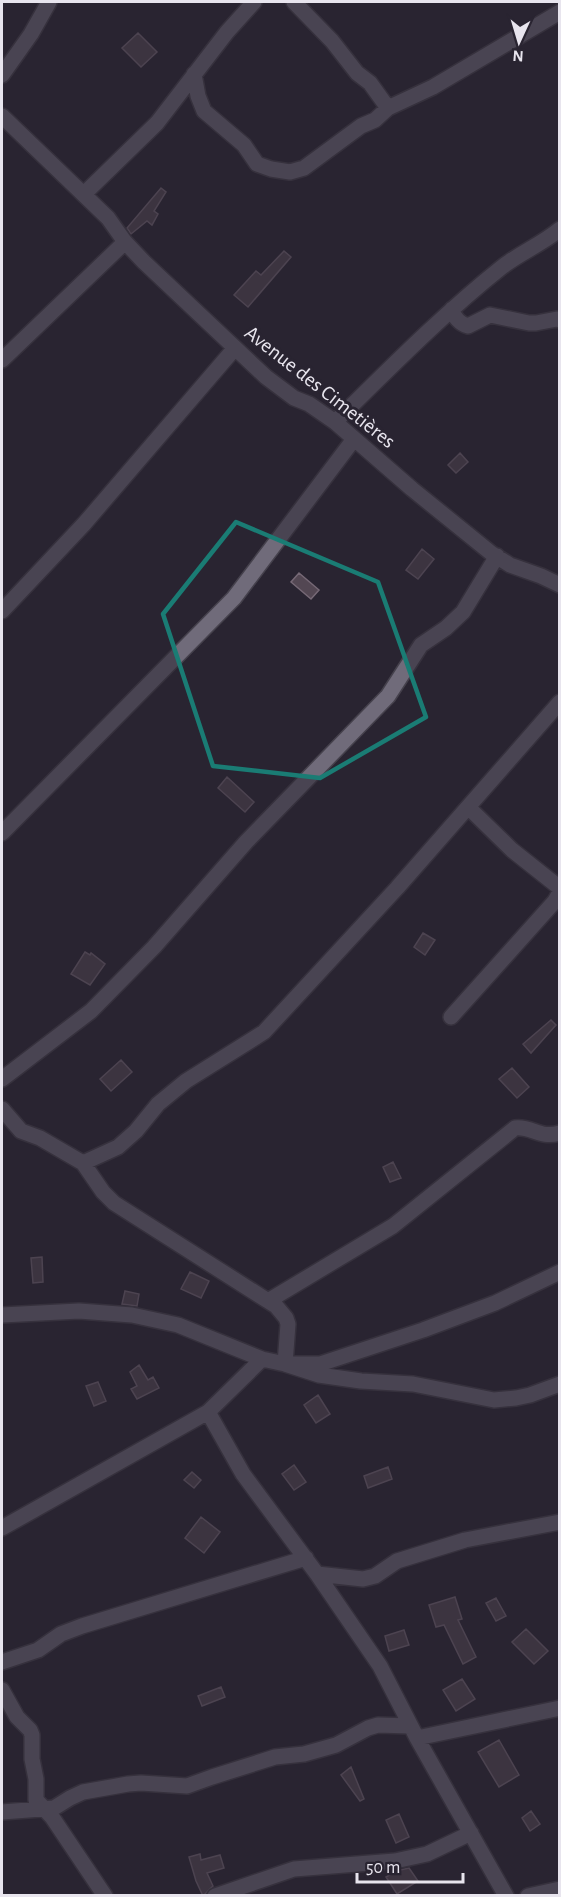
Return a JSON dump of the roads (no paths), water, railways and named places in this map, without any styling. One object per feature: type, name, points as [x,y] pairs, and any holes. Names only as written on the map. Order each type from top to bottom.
[{"type":"street","points":[[2,75],[31,34],[49,2]]},
{"type":"street","points":[[84,194],[157,123],[254,2]]},
{"type":"street","points":[[294,2],[332,41],[357,73],[370,83],[388,108]]},
{"type":"street","points":[[194,74],[198,96],[204,111],[244,145],[257,164],[290,172],[304,168],[361,126],[375,120],[388,108],[433,87],[560,12]]},
{"type":"street","name":"Avenue des Cimetières","points":[[2,116],[108,218],[125,242],[144,262],[235,348],[294,398],[334,422],[412,489],[497,556],[510,565],[560,585]]},
{"type":"street","points":[[334,422],[452,309],[504,266],[544,242],[560,229]]},
{"type":"street","points":[[2,360],[125,242]]},
{"type":"street","points":[[452,309],[453,315],[468,326],[490,315],[529,323],[560,320]]},
{"type":"street","points":[[2,611],[84,524],[235,348]]},
{"type":"street","points":[[2,832],[234,597],[354,439]]},
{"type":"street","points":[[2,1079],[91,1011],[154,946],[246,842],[388,696],[422,645],[446,628],[463,612],[497,556]]},
{"type":"street","points":[[83,1163],[118,1147],[136,1131],[158,1104],[186,1081],[264,1032],[397,888],[560,702]]},
{"type":"street","points":[[451,1017],[558,897],[468,807]]},
{"type":"street","points":[[2,1109],[21,1131],[40,1138],[83,1163],[103,1192],[114,1203],[276,1306],[288,1324],[285,1364]]},
{"type":"street","points":[[267,1301],[393,1226],[515,1128],[526,1128],[546,1136],[560,1133]]},
{"type":"street","points":[[285,1364],[320,1364],[423,1330],[495,1303],[560,1272]]},
{"type":"street","points":[[286,1318],[292,1286]]},
{"type":"street","points":[[2,1315],[79,1311],[132,1315],[178,1325],[262,1359],[319,1375],[361,1381],[413,1384],[494,1400],[530,1395],[560,1384]]},
{"type":"street","points":[[2,1528],[208,1412],[262,1359]]},
{"type":"street","points":[[208,1412],[243,1474],[306,1558],[380,1666],[414,1732],[506,1896]]},
{"type":"street","points":[[317,1574],[363,1579],[375,1576],[398,1561],[465,1540],[560,1522]]},
{"type":"street","points":[[2,1662],[38,1650],[61,1634],[82,1626],[306,1558]]},
{"type":"street","points":[[2,1690],[17,1717],[32,1735],[36,1800],[52,1817],[105,1896]]},
{"type":"street","points":[[2,1812],[54,1808],[83,1792],[115,1786],[141,1783],[188,1786],[275,1757],[304,1754],[336,1745],[378,1725],[414,1732],[560,1708]]},
{"type":"street","points":[[215,1896],[294,1869],[395,1861],[427,1854],[471,1833]]},
{"type":"street","points":[[528,1896],[560,1889]]}]
